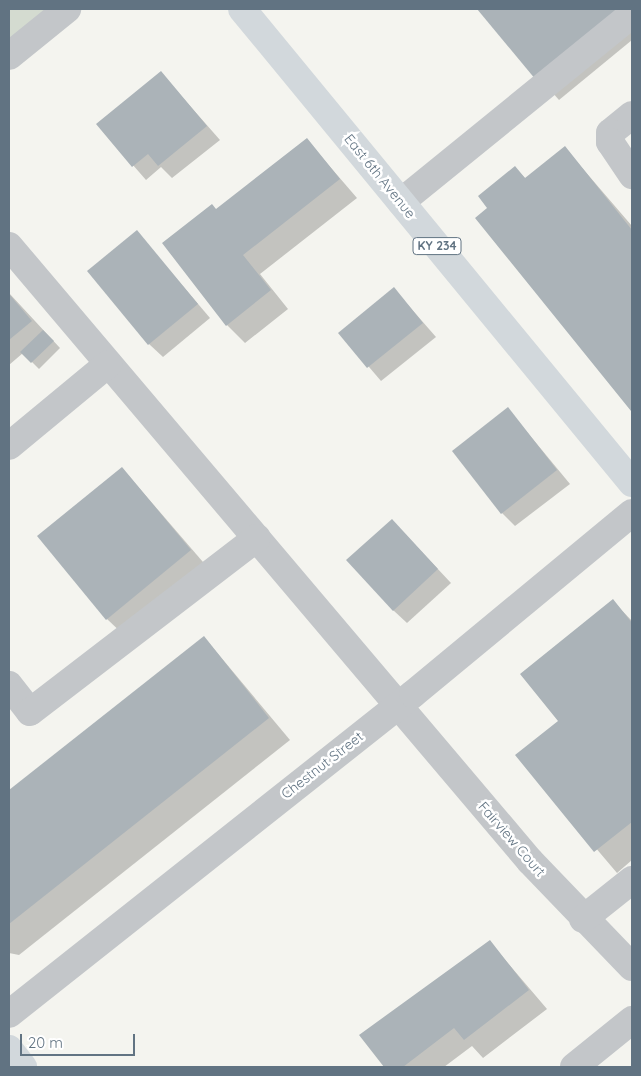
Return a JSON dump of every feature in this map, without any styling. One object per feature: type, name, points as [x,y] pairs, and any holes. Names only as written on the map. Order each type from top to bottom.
[{"type":"main road","name":"East 6th Avenue","points":[[242,9],[632,482]]},
{"type":"main road","points":[[9,1049],[23,1067]]},
{"type":"street","points":[[9,56],[67,9]]},
{"type":"street","points":[[401,202],[632,14]]},
{"type":"street","points":[[632,115],[610,133],[610,142],[632,175]]},
{"type":"street","name":"Fairview Court","points":[[9,246],[582,918],[632,967]]},
{"type":"street","points":[[9,446],[108,364]]},
{"type":"street","name":"Chestnut Street","points":[[9,1014],[399,705],[632,513]]},
{"type":"street","points":[[9,685],[30,712],[257,538]]},
{"type":"street","points":[[582,918],[632,880]]},
{"type":"street","points":[[574,1067],[632,1020]]},
{"type":"shaded area","points":[[9,9],[67,9],[9,56]]},
{"type":"building","points":[[477,9],[622,9],[536,80]]},
{"type":"building","points":[[161,71],[207,126],[158,166],[148,154],[132,167],[96,124]]},
{"type":"building","points":[[307,138],[340,179],[243,255],[271,290],[226,326],[162,243],[212,204],[216,209]]},
{"type":"building","points":[[565,146],[632,230],[631,411],[475,218],[487,208],[478,196],[515,166],[525,178]]},
{"type":"building","points":[[137,230],[198,304],[148,345],[87,271]]},
{"type":"building","points":[[394,287],[423,323],[367,368],[338,333]]},
{"type":"building","points":[[9,294],[32,321],[9,340]]},
{"type":"building","points":[[43,330],[54,341],[31,363],[20,352]]},
{"type":"building","points":[[508,407],[557,470],[501,514],[452,451]]},
{"type":"building","points":[[122,467],[191,550],[106,620],[37,536]]},
{"type":"building","points":[[392,519],[438,569],[393,611],[346,560]]},
{"type":"building","points":[[613,599],[632,623],[632,822],[594,852],[515,755],[558,721],[520,674]]},
{"type":"building","points":[[204,636],[269,718],[9,924],[9,790]]},
{"type":"building","points":[[490,940],[529,990],[464,1040],[454,1028],[403,1067],[384,1067],[359,1035]]}]
